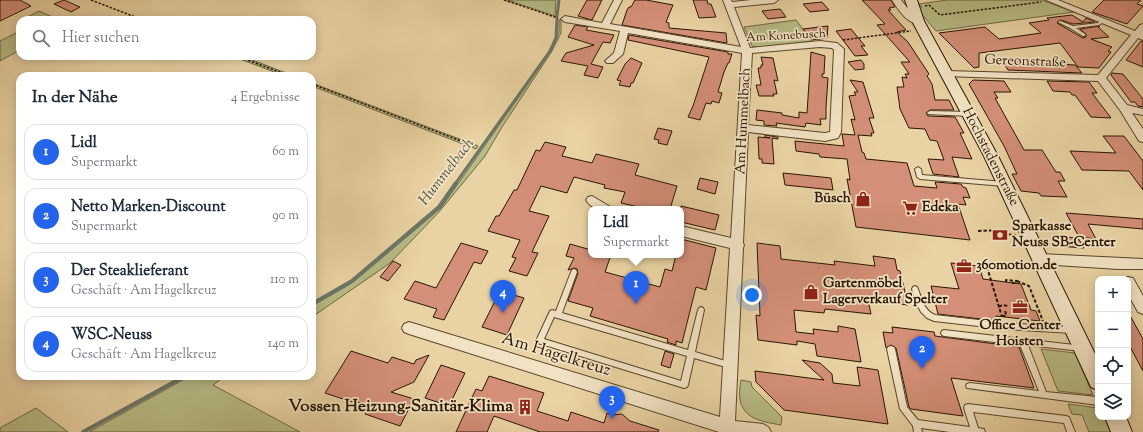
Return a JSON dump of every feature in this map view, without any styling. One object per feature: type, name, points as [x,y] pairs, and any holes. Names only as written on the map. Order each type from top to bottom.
[{"type":"main road","name":"Hochstadenstraße","points":[[911,2],[921,25],[1005,184],[1095,375]]},
{"type":"main road","points":[[1116,420],[1122,432]]},
{"type":"street","points":[[605,26],[618,0]]},
{"type":"street","points":[[728,2],[774,0]]},
{"type":"street","points":[[896,0],[911,18],[921,25]]},
{"type":"street","points":[[1050,0],[1103,21],[1141,33],[1101,78],[1124,108],[1143,138]]},
{"type":"street","name":"Am Hummelbach","points":[[727,427],[738,245],[747,51],[728,2]]},
{"type":"street","name":"Am Konebusch","points":[[562,19],[747,51],[820,44],[834,45]]},
{"type":"street","points":[[610,60],[618,54],[625,29]]},
{"type":"street","points":[[743,128],[825,137],[834,135],[836,132],[840,51],[839,48],[834,45]]},
{"type":"street","name":"Gereonstraße","points":[[947,74],[1101,78]]},
{"type":"street","points":[[1124,108],[1143,112]]},
{"type":"street","points":[[592,200],[601,206]]},
{"type":"street","points":[[684,232],[738,245]]},
{"type":"street","points":[[1040,259],[1118,264],[1143,264]]},
{"type":"street","points":[[1118,264],[1124,276]]},
{"type":"street","points":[[1131,287],[1143,308]]},
{"type":"street","name":"Am Hagelkreuz","points":[[409,328],[727,427],[763,432]]},
{"type":"lane","points":[[1072,27],[1099,24],[1103,21]]},
{"type":"lane","points":[[1060,22],[1072,27],[1083,35]]},
{"type":"lane","points":[[930,113],[969,114]]},
{"type":"lane","points":[[918,169],[920,177],[1005,184]]},
{"type":"lane","points":[[558,314],[574,272]]},
{"type":"lane","points":[[915,289],[922,310],[926,315],[934,318],[1005,326],[1074,330]]},
{"type":"lane","points":[[701,310],[691,354],[684,385],[540,341],[552,313],[558,314],[691,354],[731,366]]},
{"type":"lane","points":[[944,333],[1083,349]]},
{"type":"lane","points":[[1024,342],[1044,395]]},
{"type":"lane","points":[[891,349],[904,409],[917,428],[978,432],[968,408],[1066,420],[1071,432]]},
{"type":"lane","points":[[970,386],[1095,401]]},
{"type":"path","points":[[91,0],[133,16]]},
{"type":"path","points":[[504,0],[562,19]]},
{"type":"path","points":[[911,2],[917,3],[921,6],[929,5],[940,15],[1050,0]]},
{"type":"path","name":"Am Konebusch","points":[[834,45],[836,41],[921,25]]},
{"type":"path","points":[[248,60],[279,72]]},
{"type":"path","points":[[316,86],[474,146]]},
{"type":"path","points":[[978,231],[1002,230],[1004,234],[1030,237]]},
{"type":"path","points":[[987,267],[1005,326]]},
{"type":"path","points":[[1006,282],[1006,280],[1017,281],[1029,286],[1046,328]]},
{"type":"path","points":[[1012,283],[1018,283],[1017,281]]},
{"type":"path","points":[[999,307],[1002,305],[1008,306]]},
{"type":"path","points":[[1002,316],[1006,316],[1005,309]]},
{"type":"green space","points":[[507,0],[556,0],[555,16]]},
{"type":"green space","points":[[947,0],[1042,0],[1074,12],[936,31],[920,12],[919,7],[922,7],[919,4]]},
{"type":"green space","points":[[39,11],[50,16],[30,16]]},
{"type":"green space","points":[[559,20],[561,20],[561,33],[552,51],[502,127],[485,156],[439,212],[390,263],[316,314],[316,304],[352,283],[441,208],[551,51],[559,32]]},
{"type":"green space","points":[[796,20],[812,41],[760,49],[752,46],[744,27]]},
{"type":"green space","points":[[16,33],[16,52],[0,61],[0,41]]},
{"type":"green space","points":[[243,60],[252,60],[284,72],[274,72]]},
{"type":"green space","points":[[316,85],[478,146],[476,149],[316,88]]},
{"type":"green space","points":[[1041,349],[1075,353],[1093,395],[1058,391]]},
{"type":"green space","points":[[183,380],[220,380],[213,385],[300,432],[89,432]]},
{"type":"green space","points":[[741,380],[751,382],[752,387],[782,417],[781,425],[756,419],[746,412],[742,407],[740,400]]},
{"type":"green space","points":[[1068,404],[1095,408],[1095,420],[1105,420],[1111,432],[1089,432],[1082,415],[1072,414]]},
{"type":"green space","points":[[36,408],[68,432],[0,432],[0,428]]},
{"type":"building","points":[[0,0],[20,0],[31,6],[0,21]]},
{"type":"building","points":[[64,0],[80,7],[71,12],[54,4]]},
{"type":"building","points":[[587,0],[602,0],[592,20],[578,16]]},
{"type":"building","points":[[635,0],[646,0],[673,5],[666,22],[669,23],[669,28],[726,33],[727,43],[622,25],[627,10],[631,7]]},
{"type":"building","points":[[693,0],[707,0],[708,4],[711,4],[716,17],[699,18]]},
{"type":"building","points":[[862,0],[891,0],[895,7],[889,8],[891,10],[888,10],[906,30],[897,32],[908,42],[929,74],[927,76],[932,84],[935,100],[949,100],[954,110],[930,110],[926,113],[928,116],[955,117],[964,133],[960,133],[972,159],[952,157],[959,177],[933,174],[928,159],[944,160],[937,141],[930,140],[925,129],[909,128],[900,109],[897,87],[904,87],[902,77],[907,78],[905,74],[909,74],[901,62],[910,62],[877,25],[885,24]]},
{"type":"building","points":[[1104,0],[1141,0],[1137,4],[1143,6],[1127,24],[1092,12]]},
{"type":"building","points":[[822,2],[829,10],[810,12],[803,4]]},
{"type":"building","points":[[780,9],[786,17],[768,19],[762,11]]},
{"type":"building","points":[[1072,15],[1083,22],[1086,18],[1095,22],[1073,24],[1061,20],[1057,23],[1083,38],[1086,37],[1086,34],[1080,29],[1100,26],[1098,27],[1109,37],[1091,39],[1112,47],[1108,51],[1111,52],[1099,68],[1078,67],[1060,43],[979,53],[979,67],[974,68],[939,33],[985,27],[999,39],[1041,33],[1029,23],[1049,20],[1047,18]]},
{"type":"building","points":[[575,25],[588,27],[586,30],[614,35],[610,43],[603,42],[591,64],[603,67],[598,78],[584,75],[588,66],[561,61],[566,53],[594,45],[568,37]]},
{"type":"building","points":[[828,26],[827,38],[812,40],[803,29]]},
{"type":"building","points":[[851,29],[865,46],[861,46],[868,55],[855,56],[836,31]]},
{"type":"building","points":[[629,35],[728,52],[728,54],[732,54],[724,72],[718,92],[722,93],[719,103],[712,101],[711,104],[706,103],[700,120],[688,117],[709,57],[628,40]]},
{"type":"building","points":[[1141,41],[1143,41],[1143,67],[1126,60]]},
{"type":"building","points":[[811,52],[825,56],[824,74],[822,74],[822,77],[828,78],[826,119],[820,119],[821,125],[806,123],[805,127],[776,123],[777,126],[764,125],[764,121],[756,120],[757,110],[782,113],[782,115],[799,118],[799,112],[807,113]]},
{"type":"building","points":[[761,57],[773,58],[778,81],[774,80],[777,94],[773,94],[774,96],[759,96],[756,85],[761,85],[758,68],[761,68],[761,65],[763,65]]},
{"type":"building","points":[[631,58],[642,63],[630,87],[619,85],[621,81],[617,80],[625,64]]},
{"type":"building","points":[[861,60],[864,64],[864,69],[855,70],[848,62]]},
{"type":"building","points":[[1002,61],[1075,65],[1082,73],[1008,70]]},
{"type":"building","points":[[1112,73],[1123,74],[1143,99],[1143,107],[1138,106],[1135,102],[1131,102],[1111,75]]},
{"type":"building","points":[[850,80],[863,82],[874,118],[869,118],[874,133],[871,133],[872,136],[858,135],[862,152],[864,153],[866,159],[907,163],[914,186],[937,188],[935,182],[961,184],[966,188],[970,198],[963,197],[966,205],[958,204],[970,240],[856,227],[847,179],[850,180],[847,159],[820,157],[819,154],[796,151],[795,141],[844,146],[842,134],[855,135],[851,119],[855,120],[849,96],[856,95],[854,92],[858,92]]},
{"type":"building","points":[[973,80],[1004,81],[1011,92],[994,92],[998,98],[995,98],[1024,150],[1042,150],[1056,172],[1060,172],[1065,181],[1058,181],[1067,197],[1041,196],[1039,193],[1021,191],[1012,174],[1017,174],[1004,146],[969,84]]},
{"type":"building","points":[[1047,81],[1089,82],[1097,93],[1092,93],[1111,118],[1091,117],[1075,95],[1072,95],[1070,92],[1053,91]]},
{"type":"building","points":[[658,128],[672,131],[667,145],[658,143],[659,140],[654,139]]},
{"type":"building","points":[[765,135],[778,137],[778,139],[772,138],[774,164],[762,163],[762,159],[759,159],[758,137],[770,138],[765,137]]},
{"type":"building","points":[[1103,136],[1124,136],[1143,161],[1143,190],[1129,171],[1082,170],[1070,151],[1116,153]]},
{"type":"building","points":[[545,142],[566,147],[562,156],[592,163],[596,154],[639,164],[635,175],[677,186],[671,206],[634,206],[621,203],[625,192],[604,188],[605,185],[574,177],[567,193],[541,186],[529,211],[549,216],[532,252],[538,253],[527,276],[509,271],[516,258],[512,257],[520,240],[488,231],[496,216],[499,216],[514,190],[517,190],[536,150],[540,151]]},
{"type":"building","points":[[783,173],[831,178],[833,190],[785,185]]},
{"type":"building","points":[[700,178],[718,182],[715,194],[697,189]]},
{"type":"building","points":[[684,207],[719,215],[715,230],[684,223]]},
{"type":"building","points":[[1066,213],[1143,219],[1143,229],[1088,224],[1096,239],[1079,237]]},
{"type":"building","points":[[1053,236],[1078,238],[1084,248],[1058,246]]},
{"type":"building","points":[[684,240],[716,248],[706,290],[696,287],[682,343],[676,341],[676,345],[667,342],[668,339],[590,316],[593,308],[568,301],[578,273],[577,269],[575,268],[568,270],[574,258],[566,256],[570,244],[588,249],[588,258],[610,258],[605,272],[660,287],[665,269],[672,271],[675,258],[684,258]]},
{"type":"building","points":[[461,243],[488,251],[481,264],[474,262],[444,320],[433,317],[437,309],[404,299],[415,281],[436,288]]},
{"type":"building","points":[[757,243],[780,246],[781,259],[835,265],[834,261],[875,266],[873,256],[895,259],[897,270],[900,271],[908,305],[868,300],[871,314],[825,309],[824,313],[794,310],[796,332],[814,334],[813,329],[838,332],[838,326],[855,329],[861,362],[817,356],[815,344],[797,341],[797,345],[758,340],[756,315],[760,316]]},
{"type":"building","points":[[393,261],[401,265],[388,281],[380,277]]},
{"type":"building","points":[[951,263],[979,266],[983,279],[1021,284],[1031,310],[1036,311],[1040,321],[996,316],[998,321],[938,314],[931,286],[959,289]]},
{"type":"building","points":[[500,291],[524,298],[507,335],[482,327]]},
{"type":"building","points":[[1131,317],[1143,339],[1143,371],[1131,349]]},
{"type":"building","points":[[892,327],[934,332],[935,336],[1019,347],[1034,388],[951,378],[963,416],[911,409],[909,407],[896,348],[891,345],[886,348],[883,332],[893,333]]},
{"type":"building","points":[[351,351],[388,363],[392,357],[414,364],[416,360],[429,355],[414,382],[391,392],[414,399],[400,426],[365,414],[370,406],[325,393]]},
{"type":"building","points":[[665,351],[674,354],[670,368],[661,365]]},
{"type":"building","points":[[802,360],[820,363],[832,374],[833,383],[860,386],[857,367],[878,370],[888,424],[784,410],[756,382],[755,371],[824,380]]},
{"type":"building","points":[[441,365],[465,373],[449,406],[425,398]]},
{"type":"building","points":[[489,376],[544,393],[537,411],[568,421],[571,412],[604,423],[607,413],[612,415],[622,414],[630,421],[659,430],[658,432],[540,432],[494,416],[487,432],[456,432],[476,389],[482,391]]},
{"type":"waterway","name":"Hummelbach","points":[[557,16],[559,0]]},
{"type":"waterway","name":"Hummelbach","points":[[455,184],[550,51],[556,38],[557,19]]},
{"type":"waterway","name":"Hummelbach","points":[[316,302],[352,281],[439,207],[456,183]]},
{"type":"waterway","name":"Hummelbach","points":[[83,432],[178,380]]},
{"type":"place","name":"Büsch","points":[[863,199]]},
{"type":"place","name":"Edeka","points":[[910,208]]},
{"type":"place","name":"Sparkasse Neuss SB-Center","points":[[1000,235]]},
{"type":"place","name":"360motion.de","points":[[964,266]]},
{"type":"place","name":"Gartenmöbel Lagerverkauf Spelter","points":[[811,292]]},
{"type":"place","name":"Lidl","points":[[636,304]]},
{"type":"place","name":"Office Center Hoisten","points":[[1020,307]]},
{"type":"place","name":"WSC-Neuss","points":[[503,313]]},
{"type":"place","name":"Netto Marken-Discount","points":[[922,369]]},
{"type":"place","name":"Vossen Heizung-Sanitär-Klima","points":[[525,407]]},
{"type":"place","name":"Der Steaklieferant","points":[[612,419]]}]
